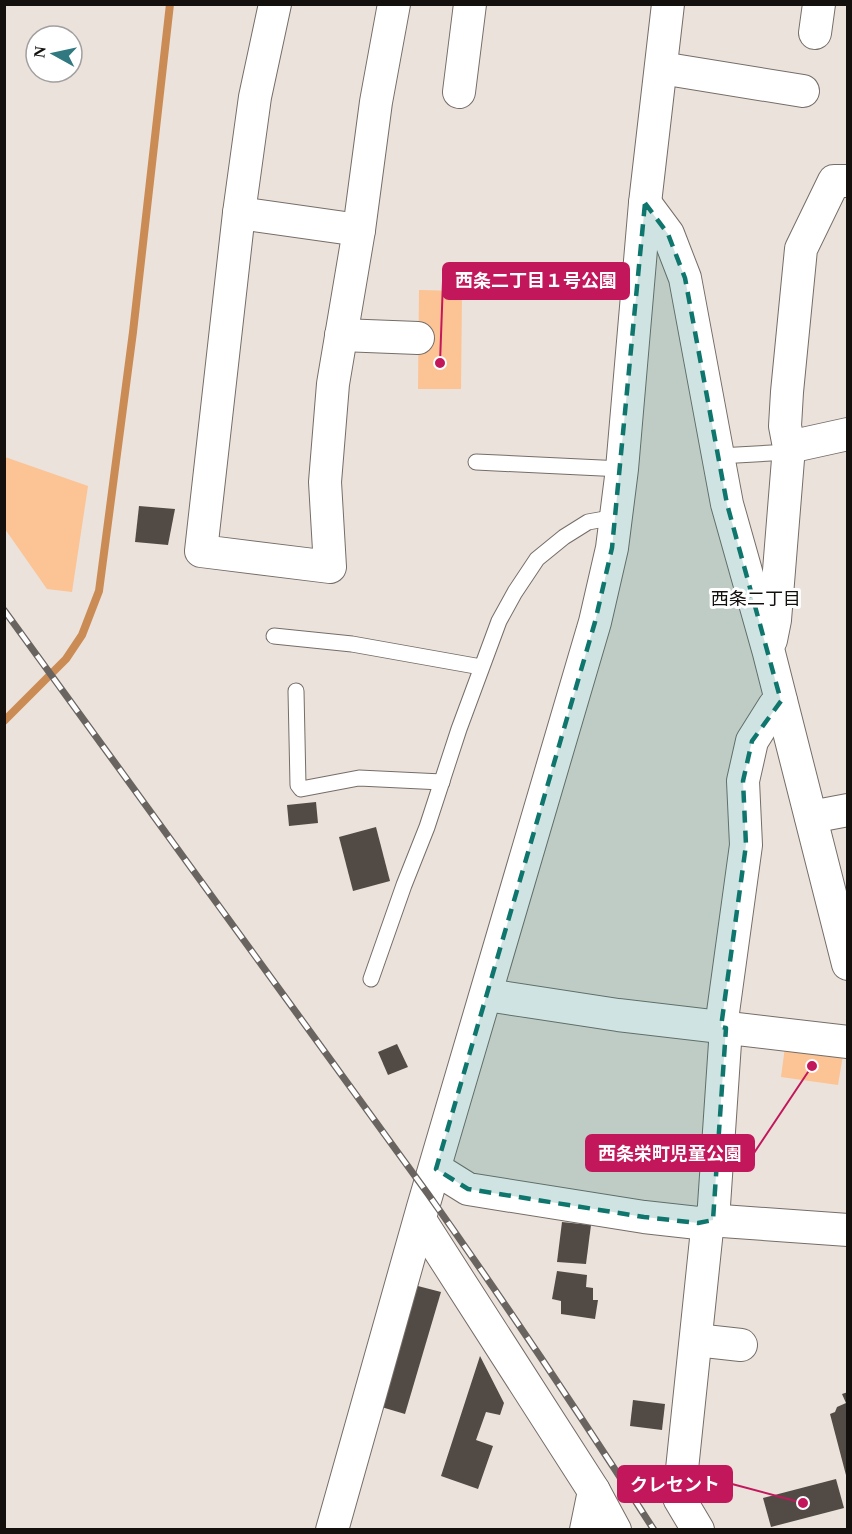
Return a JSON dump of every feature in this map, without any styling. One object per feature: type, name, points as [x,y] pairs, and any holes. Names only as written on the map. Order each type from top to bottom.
[{"type":"street","points":[[275,4],[255,97],[239,213],[201,551],[330,567],[326,482],[333,384],[359,230],[376,102],[394,4]]},
{"type":"street","points":[[459,92],[470,4]]},
{"type":"street","points":[[332,1530],[420,1220],[596,622],[612,548],[622,469],[645,203],[668,4]]},
{"type":"street","points":[[661,68],[803,91]]},
{"type":"street","points":[[769,653],[775,620],[789,449],[785,426],[787,392],[801,249],[834,181],[848,181]]},
{"type":"street","points":[[645,203],[668,234],[686,278],[727,504],[769,653],[848,964]]},
{"type":"street","points":[[239,213],[359,230]]},
{"type":"street","points":[[341,335],[418,338]]},
{"type":"street","points":[[789,449],[848,434]]},
{"type":"street","points":[[698,1530],[679,1498],[711,1220],[723,1028],[746,845],[743,781],[752,741],[774,706],[781,701]]},
{"type":"street","points":[[812,817],[848,810]]},
{"type":"street","points":[[487,995],[618,1016],[848,1042]]},
{"type":"street","points":[[436,1169],[468,1189],[644,1217],[698,1223],[711,1220],[848,1230]]},
{"type":"street","points":[[420,1220],[594,1491],[615,1530]]},
{"type":"street","points":[[696,1340],[741,1345]]},
{"type":"street","points":[[586,1530],[594,1491]]},
{"type":"lane","points":[[718,456],[789,449]]},
{"type":"lane","points":[[476,462],[622,469]]},
{"type":"lane","points":[[370,979],[498,621],[537,560],[564,537],[588,522],[616,517]]},
{"type":"lane","points":[[274,636],[352,644],[481,667]]},
{"type":"lane","points":[[296,691],[298,785],[302,789],[359,778],[442,782]]},
{"type":"highlighted area","points":[[645,203],[668,234],[685,278],[727,504],[781,701],[752,741],[743,781],[746,845],[721,1027],[726,1028],[713,1220],[698,1223],[644,1217],[468,1189],[436,1169],[595,622],[612,548]]},
{"type":"shaded area","points":[[419,290],[462,291],[461,389],[418,389]]},
{"type":"shaded area","points":[[5,457],[88,486],[72,592],[47,589],[5,529]]},
{"type":"shaded area","points":[[785,1047],[843,1055],[838,1085],[781,1077]]},
{"type":"building","points":[[139,506],[175,509],[168,545],[135,542]]},
{"type":"building","points":[[316,802],[318,823],[289,826],[287,805]]},
{"type":"building","points":[[376,827],[390,881],[353,891],[339,837]]},
{"type":"building","points":[[397,1044],[408,1067],[388,1075],[378,1052]]},
{"type":"building","points":[[562,1222],[591,1225],[586,1264],[557,1262]]},
{"type":"building","points":[[557,1271],[587,1275],[586,1287],[593,1288],[593,1300],[598,1300],[595,1319],[561,1314],[561,1301],[552,1299]]},
{"type":"building","points":[[414,1285],[441,1292],[405,1414],[378,1406]]},
{"type":"building","points":[[480,1356],[504,1403],[500,1415],[486,1412],[476,1440],[493,1446],[478,1489],[441,1476]]},
{"type":"building","points":[[848,1392],[847,1479],[830,1414],[835,1412],[837,1407],[846,1403],[842,1394]]},
{"type":"building","points":[[633,1400],[665,1404],[662,1430],[630,1426]]},
{"type":"building","points":[[836,1479],[844,1508],[771,1527],[763,1498]]},
{"type":"waterway","points":[[4,721],[66,659],[82,635],[99,591],[133,332],[170,4]]},
{"type":"railway","points":[[4,610],[428,1194],[543,1360],[654,1530]]},
{"type":"place","name":"西条二丁目１号公園","points":[[440,363]]},
{"type":"place","name":"西条栄町児童公園","points":[[812,1066]]},
{"type":"place","name":"クレセント","points":[[803,1503]]},
{"type":"district","name":"西条二丁目","points":[[756,599]]}]
